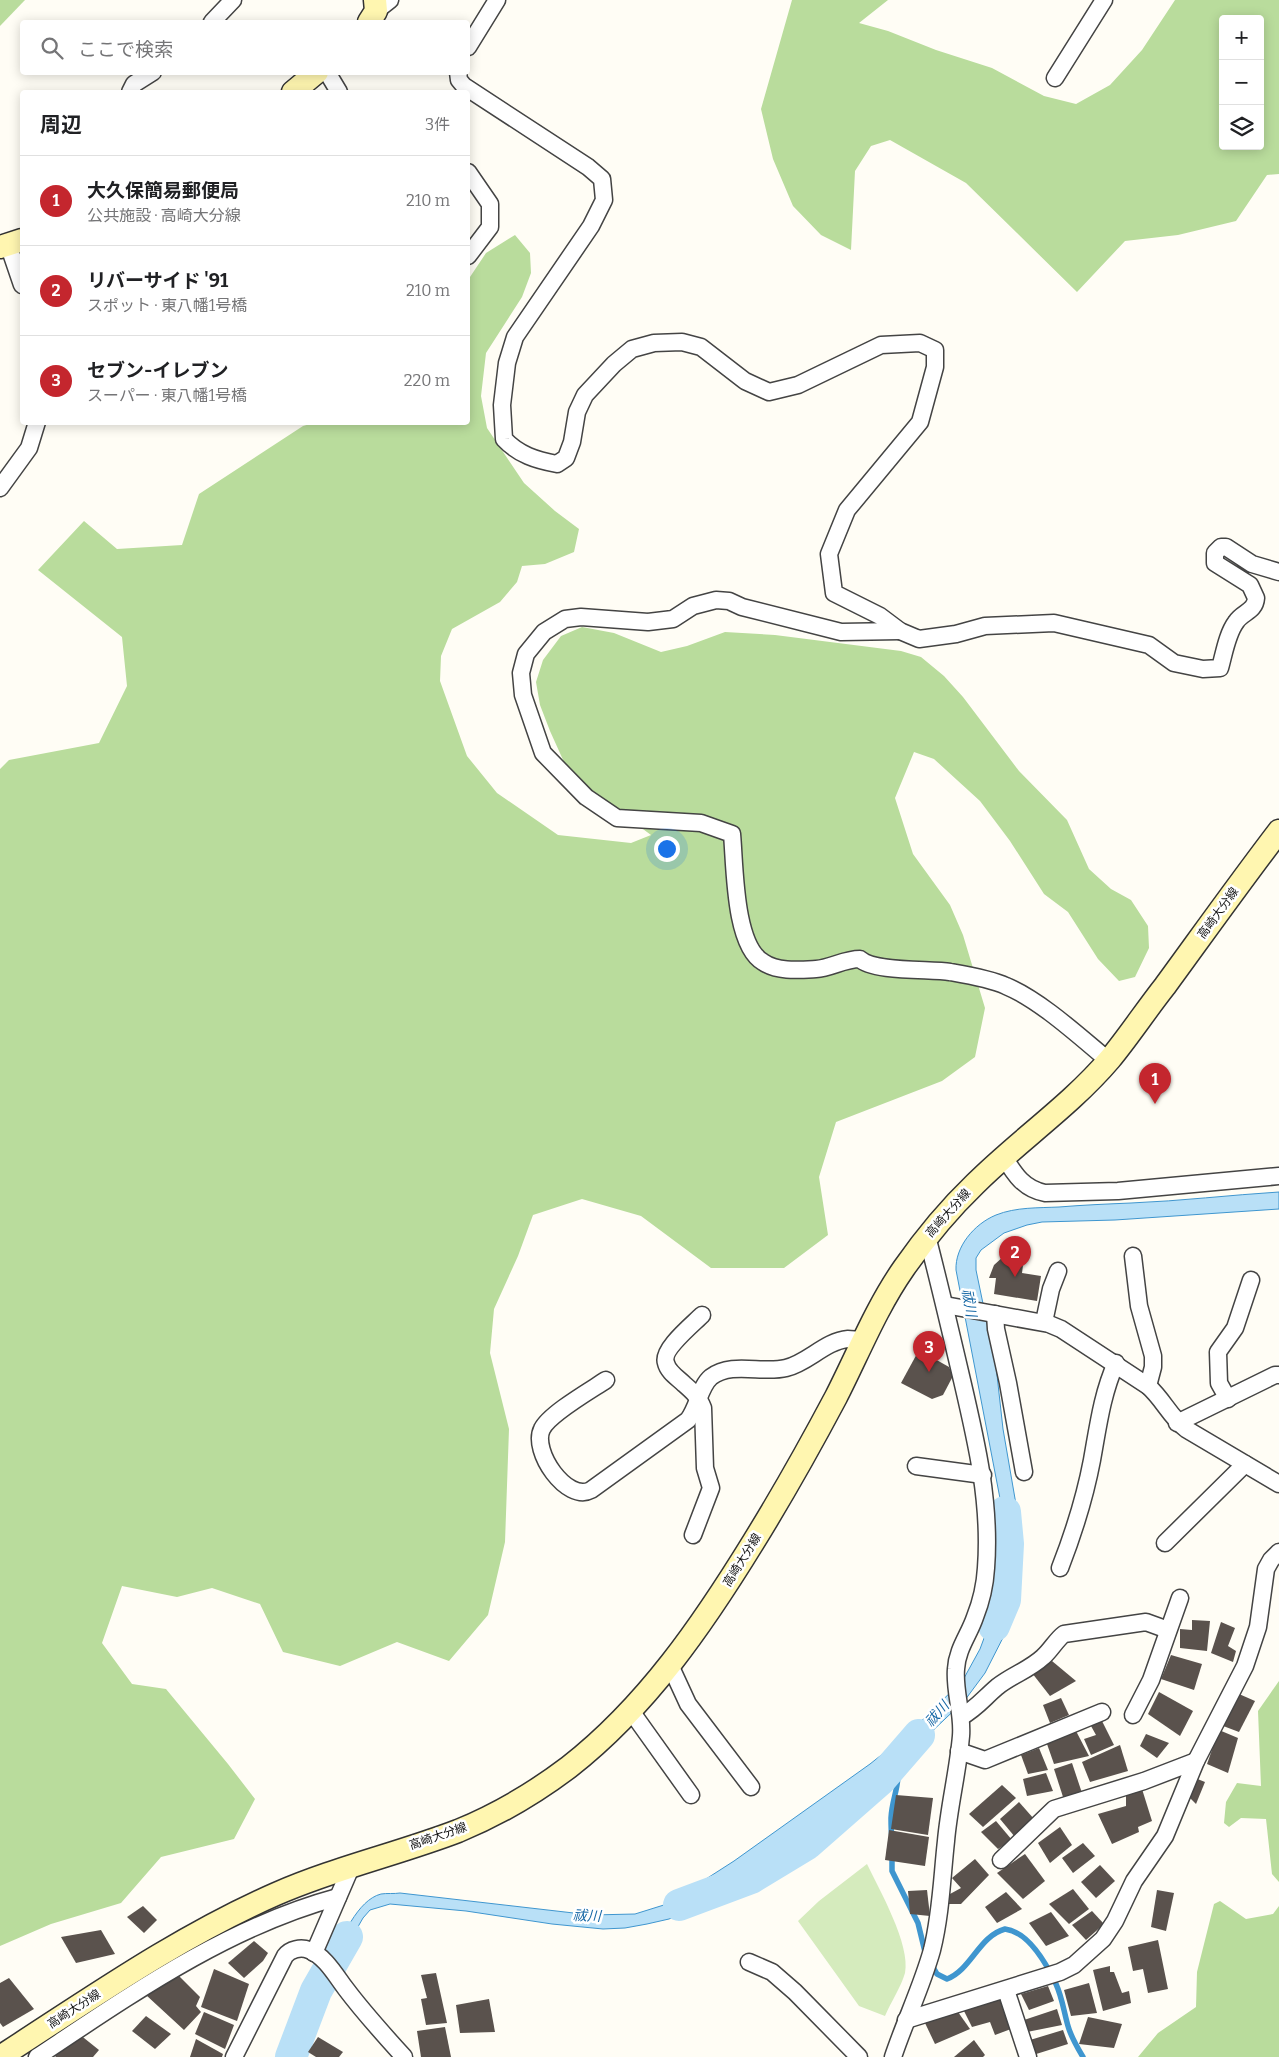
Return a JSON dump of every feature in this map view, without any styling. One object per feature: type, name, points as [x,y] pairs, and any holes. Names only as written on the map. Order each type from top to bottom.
[{"type":"main road","points":[[295,90],[313,75]]},
{"type":"main road","name":"高崎大分線","points":[[0,2057],[152,1958],[205,1928],[276,1894],[352,1865],[456,1831],[502,1809],[536,1790],[570,1766],[631,1711],[694,1634],[739,1566],[786,1489],[836,1396],[883,1301],[927,1236],[976,1182],[1069,1101],[1108,1060],[1279,831]]},
{"type":"street","points":[[214,20],[233,0]]},
{"type":"street","points":[[470,44],[497,0]]},
{"type":"street","points":[[1054,78],[1104,0]]},
{"type":"street","points":[[131,90],[134,84],[148,75]]},
{"type":"street","points":[[329,75],[339,90]]},
{"type":"street","points":[[470,90],[588,167],[602,179],[604,200],[591,226],[515,337],[507,363],[502,405],[504,439],[514,450],[537,460],[557,464],[566,458],[572,442],[577,412],[585,395],[614,364],[632,349],[654,343],[682,342],[701,347],[745,381],[769,392],[798,385],[881,346],[920,343],[935,350],[935,367],[920,422],[847,510],[829,554],[834,593],[880,616],[900,632]]},
{"type":"street","points":[[470,175],[490,204],[490,227],[470,253]]},
{"type":"street","points":[[10,244],[20,278]]},
{"type":"street","points":[[0,488],[29,448],[35,425]]},
{"type":"street","points":[[1108,1060],[1042,1007],[1006,986],[950,972],[884,967],[864,962],[860,959],[849,959],[818,969],[782,969],[762,962],[747,945],[740,921],[732,834],[701,823],[617,818],[586,797],[543,753],[522,695],[521,673],[526,654],[544,632],[565,619],[580,617],[648,622],[673,619],[692,606],[716,600],[729,601],[742,607],[842,632],[900,632],[920,639],[956,634],[985,626],[1054,623],[1149,645],[1174,663],[1203,669],[1220,668],[1232,628],[1239,618],[1252,609],[1256,598],[1250,585],[1215,563],[1215,553],[1220,546],[1226,546],[1252,564],[1279,572]]},
{"type":"street","points":[[1004,1157],[1025,1186],[1045,1193],[1118,1191],[1279,1176]]},
{"type":"street","points":[[893,2057],[923,1978],[938,1922],[946,1841],[959,1751],[961,1714],[956,1682],[959,1653],[975,1618],[985,1578],[988,1523],[983,1475],[950,1306],[927,1236]]},
{"type":"street","points":[[1133,1256],[1138,1306],[1153,1356],[1153,1367],[1148,1386]]},
{"type":"street","points":[[1044,1322],[1051,1289],[1058,1271]]},
{"type":"street","points":[[1228,1399],[1219,1383],[1218,1352],[1235,1328],[1251,1280]]},
{"type":"street","points":[[950,1306],[1044,1322],[1061,1328],[1116,1363],[1157,1393],[1177,1423],[1279,1484]]},
{"type":"street","points":[[990,1313],[996,1329],[1008,1383],[1024,1472]]},
{"type":"street","points":[[692,1535],[711,1488],[705,1468],[704,1415],[700,1399],[669,1370],[665,1362],[665,1356],[670,1348],[702,1315]]},
{"type":"street","points":[[606,1380],[550,1419],[542,1429],[541,1447],[549,1466],[563,1482],[578,1492],[591,1490],[688,1420],[700,1399],[707,1380],[726,1370],[784,1369],[800,1364],[832,1344],[848,1340],[863,1341]]},
{"type":"street","points":[[1060,1568],[1077,1523],[1092,1462],[1100,1413],[1116,1363]]},
{"type":"street","points":[[1177,1423],[1275,1375],[1279,1375]]},
{"type":"street","points":[[1165,1543],[1245,1464]]},
{"type":"street","points":[[916,1466],[983,1475]]},
{"type":"street","points":[[906,2020],[1060,1972],[1074,1965],[1103,1939],[1116,1921],[1134,1881],[1165,1836],[1196,1761],[1245,1666],[1258,1627],[1266,1569],[1279,1552]]},
{"type":"street","points":[[1133,1714],[1151,1680],[1180,1598]]},
{"type":"street","points":[[961,1714],[976,1708],[998,1686],[1036,1664],[1051,1649],[1058,1638],[1064,1634],[1146,1622],[1168,1630]]},
{"type":"street","points":[[670,1665],[688,1704],[751,1787]]},
{"type":"street","points":[[631,1711],[690,1795]]},
{"type":"street","points":[[959,1751],[985,1760],[1102,1712]]},
{"type":"street","points":[[1000,1860],[1054,1810],[1144,1782],[1196,1761]]},
{"type":"street","points":[[316,1955],[352,1865]]},
{"type":"street","points":[[37,2057],[162,1976],[197,1956],[284,1914],[338,1897]]},
{"type":"street","points":[[234,2057],[285,1956],[288,1952],[294,1950],[308,1949],[334,1973],[404,2057]]},
{"type":"street","points":[[749,1962],[772,1972],[795,1992],[859,2057]]},
{"type":"street","points":[[1006,1990],[1028,2057]]},
{"type":"green space","points":[[0,0],[25,0],[0,26]]},
{"type":"green space","points":[[792,0],[888,0],[859,23],[888,31],[936,50],[992,68],[1044,96],[1076,104],[1110,85],[1142,50],[1175,0],[1279,0],[1279,174],[1267,175],[1236,221],[1178,235],[1125,241],[1077,292],[966,183],[890,140],[871,146],[855,171],[851,250],[821,235],[793,206],[773,159],[761,109]]},
{"type":"green space","points":[[515,235],[530,253],[531,273],[522,297],[486,353],[481,396],[487,428],[524,483],[555,511],[579,529],[574,552],[545,564],[522,566],[517,582],[500,602],[452,629],[441,656],[440,681],[467,756],[497,793],[558,835],[631,843],[651,835],[585,786],[564,762],[540,705],[536,682],[543,660],[561,636],[582,627],[614,633],[661,652],[687,646],[725,632],[775,635],[901,651],[921,657],[944,676],[963,697],[1019,771],[1067,820],[1089,869],[1111,889],[1131,900],[1148,926],[1149,948],[1135,977],[1119,981],[1098,959],[1068,912],[1044,894],[1010,841],[980,801],[934,759],[914,752],[895,798],[913,854],[950,905],[963,935],[985,1008],[975,1057],[942,1081],[836,1122],[819,1177],[828,1235],[784,1268],[711,1268],[641,1216],[582,1199],[533,1215],[518,1256],[494,1309],[490,1353],[509,1429],[505,1542],[488,1615],[449,1661],[397,1642],[340,1666],[283,1652],[260,1604],[212,1588],[177,1597],[122,1586],[102,1643],[132,1684],[166,1689],[255,1799],[234,1839],[161,1857],[121,1903],[51,1924],[0,1946],[0,769],[9,760],[99,743],[127,686],[122,637],[38,570],[84,521],[117,549],[182,545],[199,494],[303,426],[470,425],[470,277],[486,253]]},
{"type":"green space","points":[[1279,1681],[1279,1882],[1272,1874],[1266,1819],[1241,1818],[1229,1827],[1224,1823],[1226,1802],[1237,1783],[1261,1786],[1258,1711]]},
{"type":"green space","points":[[867,1864],[893,1917],[906,1961],[905,1973],[885,2016],[859,2006],[798,1921],[819,1901]]},
{"type":"green space","points":[[1220,1901],[1246,1919],[1273,1914],[1279,1906],[1279,2057],[1138,2057],[1158,2033],[1196,2007],[1197,1972],[1214,1904]]},
{"type":"water","points":[[1279,1192],[1279,1209],[1115,1220],[1042,1222],[1004,1233],[981,1250],[976,1258],[976,1270],[996,1366],[1003,1429],[1023,1545],[1018,1546],[1018,1604],[985,1673],[965,1700],[906,1756],[778,1851],[688,1911],[669,1919],[625,1928],[603,1929],[552,1924],[466,1911],[390,1904],[370,1910],[363,1918],[336,1965],[331,1959],[351,1921],[365,1904],[381,1894],[400,1893],[591,1915],[635,1914],[667,1904],[734,1861],[870,1764],[909,1733],[963,1680],[980,1649],[1003,1587],[1010,1577],[1003,1514],[956,1270],[959,1253],[967,1237],[988,1219],[1004,1212],[1019,1209],[1168,1201]]},
{"type":"building","points":[[1020,1253],[1020,1257],[1024,1258],[1022,1273],[1041,1276],[1037,1301],[994,1294],[996,1278],[989,1278],[994,1265],[1004,1256]]},
{"type":"building","points":[[919,1350],[949,1367],[953,1376],[943,1395],[932,1399],[901,1383]]},
{"type":"building","points":[[1192,1620],[1210,1621],[1207,1651],[1180,1648],[1180,1629],[1192,1630]]},
{"type":"building","points":[[1221,1622],[1235,1628],[1228,1646],[1236,1651],[1233,1662],[1211,1653]]},
{"type":"building","points":[[1171,1655],[1202,1664],[1194,1690],[1161,1679]]},
{"type":"building","points":[[1052,1661],[1076,1681],[1050,1696],[1032,1673]]},
{"type":"building","points":[[1159,1692],[1193,1711],[1180,1736],[1148,1714]]},
{"type":"building","points":[[1239,1694],[1255,1701],[1239,1732],[1218,1724]]},
{"type":"building","points":[[1061,1698],[1069,1715],[1050,1723],[1043,1705]]},
{"type":"building","points":[[1102,1721],[1114,1745],[1091,1755],[1084,1739],[1096,1735],[1091,1726]]},
{"type":"building","points":[[1219,1730],[1238,1738],[1228,1773],[1207,1764]]},
{"type":"building","points":[[1076,1731],[1089,1756],[1054,1764],[1047,1744]]},
{"type":"building","points":[[1146,1734],[1169,1743],[1157,1758],[1140,1746]]},
{"type":"building","points":[[1120,1745],[1128,1771],[1090,1782],[1082,1762]]},
{"type":"building","points":[[1039,1748],[1048,1770],[1028,1774],[1021,1755]]},
{"type":"building","points":[[1072,1763],[1082,1793],[1064,1800],[1054,1769]]},
{"type":"building","points":[[1046,1773],[1053,1791],[1027,1796],[1023,1779]]},
{"type":"building","points":[[1195,1778],[1205,1782],[1196,1804],[1187,1795]]},
{"type":"building","points":[[1002,1785],[1016,1798],[983,1827],[969,1814]]},
{"type":"building","points":[[1142,1789],[1152,1821],[1138,1827],[1139,1832],[1112,1844],[1098,1814],[1126,1806],[1126,1795]]},
{"type":"building","points":[[896,1795],[933,1798],[928,1835],[891,1829]]},
{"type":"building","points":[[1019,1802],[1034,1819],[1015,1837],[1000,1819]]},
{"type":"building","points":[[996,1821],[1012,1840],[998,1849],[981,1832]]},
{"type":"building","points":[[1060,1827],[1072,1845],[1050,1863],[1038,1843]]},
{"type":"building","points":[[889,1830],[929,1837],[925,1866],[885,1860]]},
{"type":"building","points":[[1083,1843],[1095,1856],[1073,1873],[1062,1858]]},
{"type":"building","points":[[1025,1854],[1045,1881],[1023,1899],[997,1873]]},
{"type":"building","points":[[975,1859],[989,1875],[961,1904],[949,1904],[950,1894],[961,1888],[952,1878]]},
{"type":"building","points":[[1100,1865],[1115,1881],[1096,1898],[1081,1882]]},
{"type":"building","points":[[1073,1889],[1089,1909],[1069,1924],[1049,1904]]},
{"type":"building","points":[[927,1890],[930,1916],[910,1914],[908,1891]]},
{"type":"building","points":[[1157,1890],[1174,1893],[1166,1931],[1151,1927]]},
{"type":"building","points":[[1006,1892],[1022,1909],[997,1923],[985,1907]]},
{"type":"building","points":[[143,1906],[157,1920],[144,1933],[127,1917]]},
{"type":"building","points":[[1092,1911],[1104,1924],[1086,1940],[1072,1925]]},
{"type":"building","points":[[1051,1912],[1069,1936],[1046,1946],[1029,1923]]},
{"type":"building","points":[[101,1930],[115,1954],[76,1963],[61,1937]]},
{"type":"building","points":[[1158,1940],[1168,1989],[1148,1993],[1143,1969],[1133,1971],[1128,1947]]},
{"type":"building","points":[[254,1941],[268,1953],[263,1961],[244,1978],[228,1963]]},
{"type":"building","points":[[1110,1966],[1110,1972],[1114,1972],[1122,1993],[1129,1991],[1131,2003],[1103,2011],[1093,1970]]},
{"type":"building","points":[[214,1969],[249,1984],[237,2021],[201,2007]]},
{"type":"building","points":[[436,1973],[447,2023],[426,2025],[421,1999],[427,1998],[421,1975]]},
{"type":"building","points":[[178,1975],[200,1997],[196,2006],[201,2012],[184,2030],[146,1995]]},
{"type":"building","points":[[9,1978],[34,2009],[3,2027],[0,2023],[0,1983]]},
{"type":"building","points":[[1089,1983],[1097,2013],[1071,2016],[1064,1990]]},
{"type":"building","points":[[1048,1986],[1054,2001],[1029,2010],[1021,1994]]},
{"type":"building","points":[[489,1999],[495,2032],[460,2033],[456,2005]]},
{"type":"building","points":[[1001,1999],[1011,2029],[995,2035],[990,2022],[972,2027],[964,2011]]},
{"type":"building","points":[[1057,2009],[1062,2025],[1022,2033],[1018,2022]]},
{"type":"building","points":[[204,2012],[234,2025],[225,2049],[195,2034]]},
{"type":"building","points":[[958,2012],[970,2029],[935,2044],[925,2023]]},
{"type":"building","points":[[146,2016],[171,2034],[155,2049],[132,2031]]},
{"type":"building","points":[[1088,2017],[1122,2024],[1114,2048],[1079,2044]]},
{"type":"building","points":[[445,2027],[451,2057],[421,2057],[417,2031]]},
{"type":"building","points":[[1063,2030],[1068,2044],[1033,2055],[1030,2040]]},
{"type":"building","points":[[79,2034],[99,2050],[93,2057],[56,2057],[53,2054]]},
{"type":"building","points":[[318,2037],[343,2052],[339,2057],[316,2057],[308,2052]]},
{"type":"building","points":[[196,2039],[223,2054],[222,2057],[190,2057]]},
{"type":"building","points":[[974,2040],[985,2055],[983,2057],[954,2057]]},
{"type":"waterway","name":"祓川","points":[[994,1626],[1005,1600],[1008,1544],[1005,1512]]},
{"type":"waterway","name":"祓川","points":[[679,1905],[751,1878],[807,1844],[880,1780],[919,1735]]},
{"type":"waterway","points":[[892,1838],[892,1810],[898,1777],[896,1761]]},
{"type":"waterway","points":[[892,1855],[892,1871],[918,1923],[926,1956]]},
{"type":"waterway","points":[[931,1964],[937,1974],[947,1979],[963,1968],[988,1939],[996,1933],[1005,1929],[1014,1931],[1036,1950],[1052,1976],[1060,1994],[1071,2034],[1083,2057]]},
{"type":"waterway","name":"祓川","points":[[291,2057],[316,1991],[347,1937]]},
{"type":"place","name":"大久保簡易郵便局","points":[[1155,1104]]},
{"type":"place","name":"リバーサイド '91","points":[[1015,1277]]},
{"type":"place","name":"セブン-イレブン","points":[[929,1372]]}]
